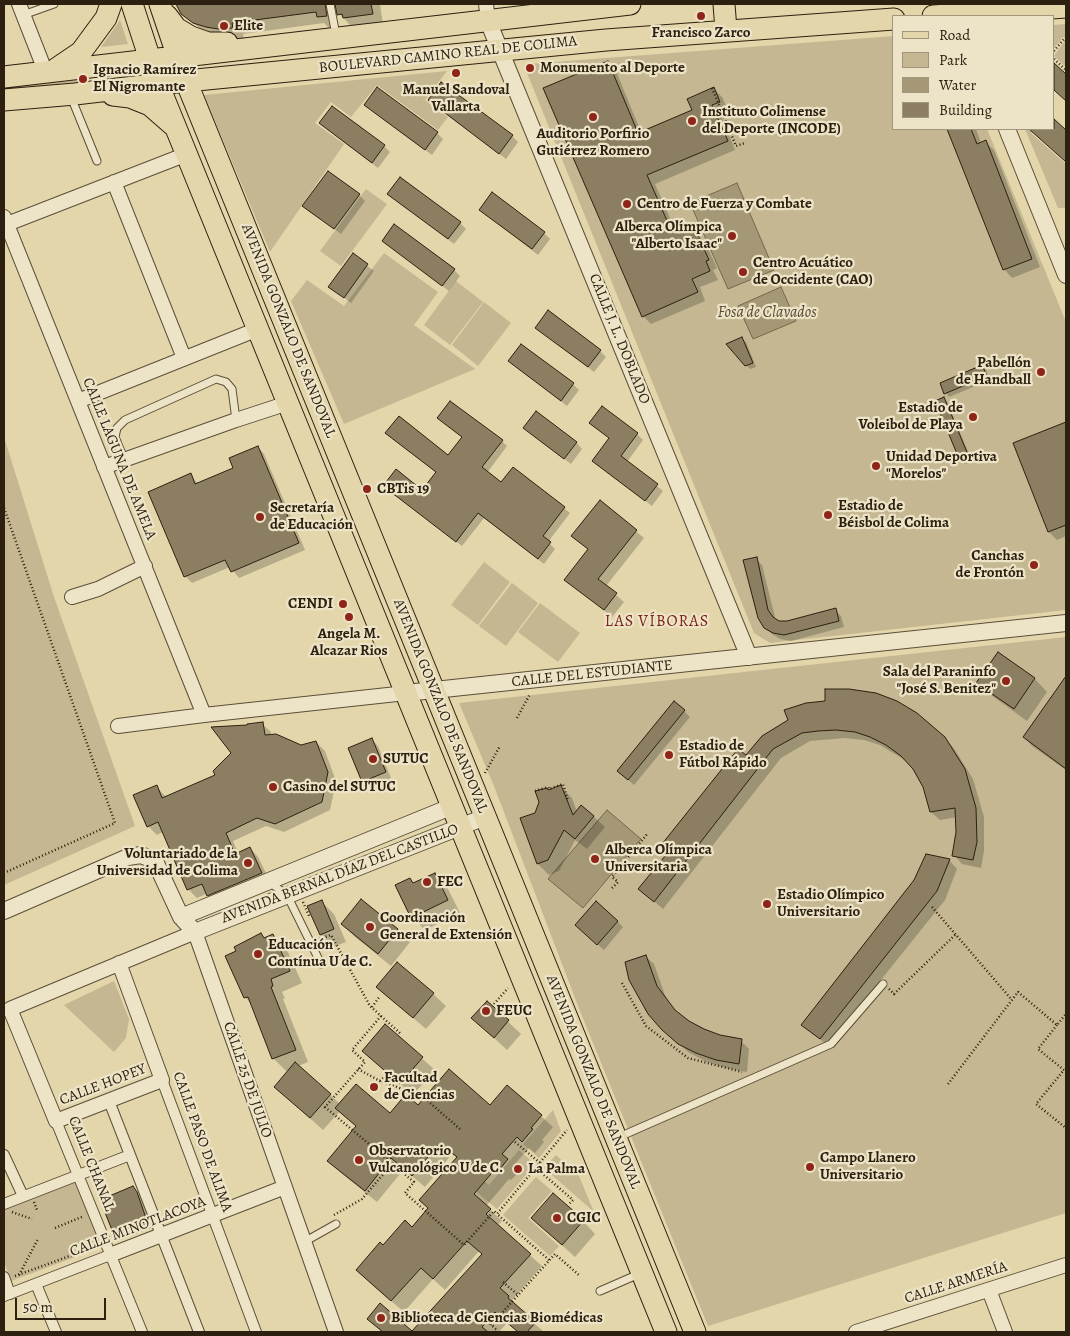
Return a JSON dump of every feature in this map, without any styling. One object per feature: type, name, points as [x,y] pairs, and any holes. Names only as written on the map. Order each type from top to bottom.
[{"type":"main road","points":[[49,73],[79,54],[106,18],[111,4]]},
{"type":"main road","name":"AVENIDA GONZALO DE SANDOVAL","points":[[132,4],[158,84],[176,129],[666,1332]]},
{"type":"main road","name":"BOULEVARD CAMINO REAL DE COLIMA","points":[[4,77],[336,38],[487,12],[630,4]]},
{"type":"main road","points":[[724,4],[726,30]]},
{"type":"main road","points":[[938,15],[959,11],[1066,7]]},
{"type":"main road","points":[[162,8],[176,28],[191,37],[208,43],[282,45]]},
{"type":"main road","name":"AVENIDA GONZALO DE SANDOVAL","points":[[162,8],[186,81],[695,1332]]},
{"type":"main road","name":"BOULEVARD CAMINO REAL DE COLIMA","points":[[4,100],[500,49],[607,44],[726,30],[892,19]]},
{"type":"main road","points":[[72,94],[130,96],[150,105],[176,129]]},
{"type":"main road","points":[[248,306],[273,296]]},
{"type":"main road","points":[[327,499],[352,490]]},
{"type":"street","points":[[21,9],[49,73]]},
{"type":"street","name":"CALLE J. L. DOBLADO","points":[[487,12],[500,49],[749,657]]},
{"type":"street","points":[[1007,130],[1066,275]]},
{"type":"street","points":[[5,220],[187,154]]},
{"type":"street","points":[[114,182],[184,358]]},
{"type":"street","name":"CALLE LAGUNA DE AMELA","points":[[5,220],[204,714]]},
{"type":"street","points":[[78,401],[258,329]]},
{"type":"street","points":[[104,466],[288,403]]},
{"type":"street","points":[[72,597],[98,589],[144,566]]},
{"type":"street","name":"CALLE DEL ESTUDIANTE","points":[[118,726],[204,714],[1066,623]]},
{"type":"street","name":"AVENIDA BERNAL DÍAZ DEL CASTILLO","points":[[182,917],[453,806]]},
{"type":"street","name":"AVENIDA BERNAL DÍAZ DEL CASTILLO","points":[[195,932],[485,817]]},
{"type":"street","name":"CALLE 25 DE JULIO","points":[[4,911],[128,857],[141,855],[155,861],[182,917],[195,932],[336,1332]]},
{"type":"street","points":[[7,1010],[195,932]]},
{"type":"street","name":"CALLE PASO DE ALIMA","points":[[119,963],[256,1332]]},
{"type":"street","name":"CALLE CHANAL","points":[[7,1010],[56,1121],[142,1332]]},
{"type":"street","name":"CALLE HOPEY","points":[[56,1121],[162,1080]]},
{"type":"street","points":[[109,1102],[199,1332]]},
{"type":"street","points":[[4,1155],[23,1196]]},
{"type":"street","points":[[7,1208],[23,1196],[130,1155]]},
{"type":"street","name":"CALLE MINOTLACOYA","points":[[7,1295],[36,1284],[108,1249],[161,1235],[285,1187]]},
{"type":"street","name":"CALLE ARMERÍA","points":[[856,1332],[1066,1265]]},
{"type":"street","points":[[4,1278],[7,1295]]},
{"type":"street","points":[[36,1284],[53,1331]]},
{"type":"street","points":[[989,1290],[1005,1332]]},
{"type":"lane","points":[[21,9],[54,4]]},
{"type":"lane","points":[[330,4],[336,38]]},
{"type":"lane","points":[[72,94],[97,161]]},
{"type":"lane","points":[[1053,243],[1062,247],[1066,257]]},
{"type":"lane","points":[[124,460],[115,437],[117,428],[125,420],[216,379],[226,382],[232,389],[236,420]]},
{"type":"lane","points":[[269,881],[293,893],[321,964]]},
{"type":"lane","points":[[616,1139],[831,1044],[883,984]]},
{"type":"lane","points":[[304,1242],[336,1224]]},
{"type":"lane","points":[[600,1291],[642,1273]]},
{"type":"path","points":[[1055,50],[1064,39],[1066,41]]},
{"type":"path","points":[[1055,61],[1066,70]]},
{"type":"path","points":[[712,88],[736,146],[745,143]]},
{"type":"path","points":[[4,508],[116,824],[4,873]]},
{"type":"path","points":[[517,718],[532,691]]},
{"type":"path","points":[[483,775],[500,746]]},
{"type":"path","points":[[535,791],[548,786],[549,789],[563,784],[568,801]]},
{"type":"path","points":[[612,888],[618,882],[612,877],[648,833]]},
{"type":"path","points":[[293,893],[312,923]]},
{"type":"path","points":[[932,907],[1012,1000]]},
{"type":"path","points":[[316,931],[320,939],[331,935],[372,1008],[401,1034]]},
{"type":"path","points":[[883,984],[894,994],[956,934]]},
{"type":"path","points":[[622,983],[646,1026],[688,1058],[741,1073],[750,1069]]},
{"type":"path","points":[[948,1084],[1018,992],[1057,1025]]},
{"type":"path","points":[[372,1008],[380,996]]},
{"type":"path","points":[[1066,1014],[1038,1049],[1064,1070],[1036,1104],[1066,1128]]},
{"type":"path","points":[[381,1016],[352,1050],[365,1062],[325,1107],[414,1182],[405,1193],[464,1245],[494,1211],[549,1260]]},
{"type":"path","points":[[358,1069],[380,1081],[422,1096],[460,1129]]},
{"type":"path","points":[[380,1081],[384,1076]]},
{"type":"path","points":[[497,1214],[578,1117]]},
{"type":"path","points":[[515,1142],[540,1163]]},
{"type":"path","points":[[333,1215],[362,1199],[392,1164]]},
{"type":"path","points":[[536,1168],[573,1200],[568,1205]]},
{"type":"path","points":[[7,1208],[32,1219]]},
{"type":"path","points":[[55,1228],[93,1212]]},
{"type":"path","points":[[19,1274],[38,1239]]},
{"type":"path","points":[[4,1278],[108,1249]]},
{"type":"path","points":[[491,1325],[554,1254],[580,1276]]},
{"type":"path","points":[[503,1282],[518,1295]]},
{"type":"path","points":[[477,1312],[497,1332]]},
{"type":"green space","points":[[120,20],[128,44],[101,47]]},
{"type":"green space","points":[[1066,24],[1066,39],[1063,37],[1055,47],[1055,25]]},
{"type":"green space","name":"Unidad Deportiva \"Morelos\"","points":[[892,36],[892,130],[987,130],[1066,322],[1066,610],[770,643],[754,633],[525,68],[528,64]]},
{"type":"green space","points":[[1064,42],[1066,44],[1066,67],[1055,57]]},
{"type":"green space","points":[[447,71],[425,100],[448,117],[438,130],[377,85],[351,117],[331,102],[315,123],[344,144],[270,252],[204,95]]},
{"type":"green space","points":[[85,76],[86,81],[73,85],[4,93],[4,85]]},
{"type":"green space","points":[[1025,130],[1033,130],[1031,133],[1066,164],[1066,208],[1058,208]]},
{"type":"green space","points":[[366,189],[387,204],[341,266],[320,251]]},
{"type":"green space","points":[[384,253],[438,292],[414,325],[475,369],[344,424],[291,301],[307,280],[344,306]]},
{"type":"green space","points":[[456,281],[483,302],[450,345],[424,325]]},
{"type":"green space","points":[[484,302],[511,323],[478,366],[452,345]]},
{"type":"green space","points":[[4,437],[54,597],[135,826],[4,885]]},
{"type":"green space","points":[[484,562],[510,582],[478,625],[451,605]]},
{"type":"green space","points":[[512,583],[538,603],[506,646],[479,626]]},
{"type":"green space","points":[[540,603],[580,633],[558,662],[518,632]]},
{"type":"green space","points":[[1066,637],[1066,1213],[708,1326],[580,1011],[494,786],[459,703]]},
{"type":"green space","points":[[114,981],[129,1019],[126,1038],[114,1052],[64,1005]]},
{"type":"green space","points":[[553,1110],[561,1131],[539,1158],[523,1144]]},
{"type":"green space","points":[[519,1150],[535,1164],[497,1209],[448,1168],[457,1158],[489,1185]]},
{"type":"green space","points":[[556,1155],[579,1176],[594,1212],[544,1168]]},
{"type":"green space","points":[[536,1177],[552,1191],[528,1218],[559,1246],[550,1256],[503,1215]]},
{"type":"green space","points":[[77,1180],[102,1247],[11,1281],[4,1262],[4,1207]]},
{"type":"water","name":"Alberca Olímpica \"Alberto Isaac\"","points":[[737,183],[774,270],[728,289],[690,203]]},
{"type":"water","name":"Fosa de Clavados","points":[[781,287],[796,321],[753,339],[738,306]]},
{"type":"water","name":"Alberca Olímpica Universitaria","points":[[607,810],[641,839],[583,908],[548,879]]},
{"type":"building","points":[[176,4],[325,4],[327,16],[317,17],[316,12],[232,23],[233,28],[218,29],[193,23],[181,14]]},
{"type":"building","points":[[335,4],[371,4],[373,14],[343,18],[342,14],[337,15]]},
{"type":"building","points":[[608,61],[638,133],[692,110],[687,99],[714,87],[720,102],[712,105],[728,141],[647,175],[672,232],[690,224],[695,236],[698,235],[709,260],[706,261],[710,271],[692,279],[698,292],[642,317],[543,88]]},
{"type":"building","points":[[1055,64],[1066,74],[1066,101],[1055,91]]},
{"type":"building","points":[[441,82],[513,135],[499,154],[428,100]]},
{"type":"building","points":[[377,87],[438,132],[425,150],[364,105]]},
{"type":"building","points":[[332,106],[385,145],[372,163],[319,123]]},
{"type":"building","points":[[1055,120],[1066,130],[1066,162],[1030,130],[1055,130]]},
{"type":"building","points":[[947,130],[971,130],[977,144],[986,140],[1032,259],[1003,270]]},
{"type":"building","points":[[328,171],[360,194],[334,229],[302,206]]},
{"type":"building","points":[[400,177],[461,222],[448,239],[387,194]]},
{"type":"building","points":[[492,192],[545,232],[532,249],[479,210]]},
{"type":"building","points":[[394,224],[455,269],[442,286],[382,241]]},
{"type":"building","points":[[353,253],[368,264],[344,298],[328,287]]},
{"type":"building","points":[[548,310],[601,350],[588,367],[535,328]]},
{"type":"building","points":[[742,337],[753,363],[745,366],[726,344]]},
{"type":"building","points":[[521,344],[574,383],[561,401],[508,361]]},
{"type":"building","points":[[982,365],[987,376],[944,394],[940,383]]},
{"type":"building","points":[[944,397],[969,457],[960,461],[935,401]]},
{"type":"building","points":[[450,401],[503,440],[482,467],[501,482],[513,467],[565,507],[543,536],[551,542],[538,559],[478,513],[456,542],[383,486],[396,469],[422,490],[436,472],[385,433],[399,416],[448,455],[462,437],[437,418]]},
{"type":"building","points":[[602,406],[638,433],[621,456],[658,484],[645,501],[592,461],[609,438],[589,423]]},
{"type":"building","points":[[536,411],[577,442],[564,459],[523,428]]},
{"type":"building","points":[[1066,422],[1066,525],[1048,532],[1013,443]]},
{"type":"building","name":"Secretaría de Educación","points":[[258,446],[299,543],[231,572],[225,560],[184,577],[148,492],[191,473],[195,484],[233,468],[229,458]]},
{"type":"building","points":[[600,500],[637,530],[598,579],[617,593],[604,610],[564,580],[588,549],[571,536]]},
{"type":"building","points":[[757,557],[768,610],[773,617],[779,621],[787,621],[836,608],[839,621],[784,635],[773,633],[764,628],[758,618],[743,560]]},
{"type":"building","name":"Sala del Paraninfo \"José S. Benitez\"","points":[[998,652],[1035,678],[1014,709],[976,683]]},
{"type":"building","points":[[1066,676],[1066,769],[1023,737]]},
{"type":"building","points":[[825,689],[849,689],[876,693],[897,701],[917,713],[945,737],[965,769],[976,808],[977,842],[973,860],[952,856],[956,832],[955,808],[930,812],[923,787],[913,769],[901,756],[886,745],[855,732],[818,731],[802,733],[773,749],[654,902],[638,889],[670,850],[662,844],[738,749],[746,755],[762,736],[788,720],[784,710],[806,703],[825,701]]},
{"type":"building","points":[[674,701],[685,710],[628,780],[617,771]]},
{"type":"building","points":[[263,722],[265,735],[276,734],[301,745],[316,741],[328,772],[322,802],[275,824],[257,818],[226,833],[235,854],[250,847],[262,873],[207,896],[202,884],[187,890],[158,822],[147,827],[133,795],[157,785],[162,798],[215,775],[213,771],[231,753],[211,727]]},
{"type":"building","points":[[372,738],[386,772],[362,782],[348,748]]},
{"type":"building","points":[[561,785],[573,815],[581,805],[594,816],[575,839],[564,830],[548,860],[537,864],[520,818],[535,813],[539,802],[535,791],[547,788],[548,790]]},
{"type":"building","points":[[926,854],[950,859],[937,891],[820,1039],[801,1025],[914,880]]},
{"type":"building","points":[[435,873],[448,900],[411,918],[395,885],[410,878],[413,883]]},
{"type":"building","name":"Coordinación General de Extensión","points":[[361,899],[398,929],[378,954],[341,924]]},
{"type":"building","points":[[322,900],[334,929],[320,935],[307,906]]},
{"type":"building","points":[[596,901],[618,921],[597,945],[575,925]]},
{"type":"building","points":[[261,933],[264,938],[273,934],[290,971],[271,979],[273,986],[271,987],[296,1050],[272,1059],[248,997],[244,998],[225,956],[236,951],[234,947]]},
{"type":"building","points":[[646,955],[657,986],[675,1010],[689,1021],[704,1029],[720,1035],[742,1039],[739,1064],[716,1060],[678,1044],[648,1014],[629,980],[625,962]]},
{"type":"building","points":[[397,962],[434,993],[413,1018],[376,987]]},
{"type":"building","points":[[487,1001],[509,1020],[494,1038],[471,1018]]},
{"type":"building","points":[[385,1024],[423,1057],[400,1084],[362,1051]]},
{"type":"building","points":[[295,1062],[331,1094],[310,1118],[274,1087]]},
{"type":"building","points":[[449,1069],[490,1105],[507,1085],[542,1115],[522,1142],[517,1137],[502,1154],[508,1159],[499,1170],[496,1168],[474,1194],[491,1209],[486,1214],[531,1254],[500,1288],[509,1296],[508,1298],[536,1322],[527,1332],[518,1332],[495,1312],[482,1327],[488,1332],[383,1332],[367,1319],[380,1303],[412,1331],[482,1254],[467,1241],[433,1279],[421,1268],[391,1301],[356,1270],[380,1242],[383,1245],[405,1220],[412,1227],[428,1208],[419,1200],[457,1157],[440,1143],[412,1176],[391,1158],[365,1191],[327,1161],[356,1126],[335,1108],[356,1084],[390,1113],[406,1094],[418,1105]]},
{"type":"building","points":[[133,1186],[147,1221],[114,1235],[100,1200]]},
{"type":"building","points":[[553,1193],[584,1220],[562,1245],[531,1218]]},
{"type":"place","name":"Francisco Zarco","points":[[701,16]]},
{"type":"place","name":"Elite","points":[[224,26]]},
{"type":"place","name":"Monumento al Deporte","points":[[530,68]]},
{"type":"place","name":"Manuel Sandoval Vallarta","points":[[456,73]]},
{"type":"place","name":"Ignacio Ramírez El Nigromante","points":[[83,79]]},
{"type":"place","name":"Auditorio Porfirio Gutiérrez Romero","points":[[593,117]]},
{"type":"place","name":"Instituto Colimense del Deporte (INCODE)","points":[[692,121]]},
{"type":"place","name":"Centro de Fuerza y Combate","points":[[627,204]]},
{"type":"place","name":"Alberca Olímpica \"Alberto Isaac\"","points":[[732,236]]},
{"type":"place","name":"Centro Acuático de Occidente (CAO)","points":[[743,272]]},
{"type":"place","name":"Pabellón de Handball","points":[[1041,372]]},
{"type":"place","name":"Estadio de Voleibol de Playa","points":[[973,417]]},
{"type":"place","name":"Unidad Deportiva \"Morelos\"","points":[[876,466]]},
{"type":"place","name":"CBTis 19","points":[[367,489]]},
{"type":"place","name":"Estadio de Béisbol de Colima","points":[[828,515]]},
{"type":"place","name":"Secretaría de Educación","points":[[260,517]]},
{"type":"place","name":"Canchas de Frontón","points":[[1034,565]]},
{"type":"place","name":"CENDI","points":[[343,604]]},
{"type":"place","name":"Angela M. Alcazar Rios","points":[[349,617]]},
{"type":"place","name":"Sala del Paraninfo \"José S. Benitez\"","points":[[1006,681]]},
{"type":"place","name":"Estadio de Fútbol Rápido","points":[[669,755]]},
{"type":"place","name":"SUTUC","points":[[373,759]]},
{"type":"place","name":"Casino del SUTUC","points":[[273,787]]},
{"type":"place","name":"Alberca Olímpica Universitaria","points":[[595,859]]},
{"type":"place","name":"Voluntariado de la Universidad de Colima","points":[[248,863]]},
{"type":"place","name":"FEC","points":[[427,882]]},
{"type":"place","name":"Estadio Olímpico Universitario","points":[[767,904]]},
{"type":"place","name":"Coordinación General de Extensión","points":[[370,927]]},
{"type":"place","name":"Educación Contínua U de C.","points":[[258,954]]},
{"type":"place","name":"FEUC","points":[[486,1011]]},
{"type":"place","name":"Facultad de Ciencias","points":[[374,1087]]},
{"type":"place","name":"Observatorio Vulcanológico U de C.","points":[[359,1160]]},
{"type":"place","name":"Campo Llanero Universitario","points":[[810,1167]]},
{"type":"place","name":"La Palma","points":[[518,1169]]},
{"type":"place","name":"CGIC","points":[[557,1218]]},
{"type":"place","name":"Biblioteca de Ciencias Biomédicas","points":[[381,1318]]},
{"type":"district","name":"LAS VÍBORAS","points":[[657,622]]}]
